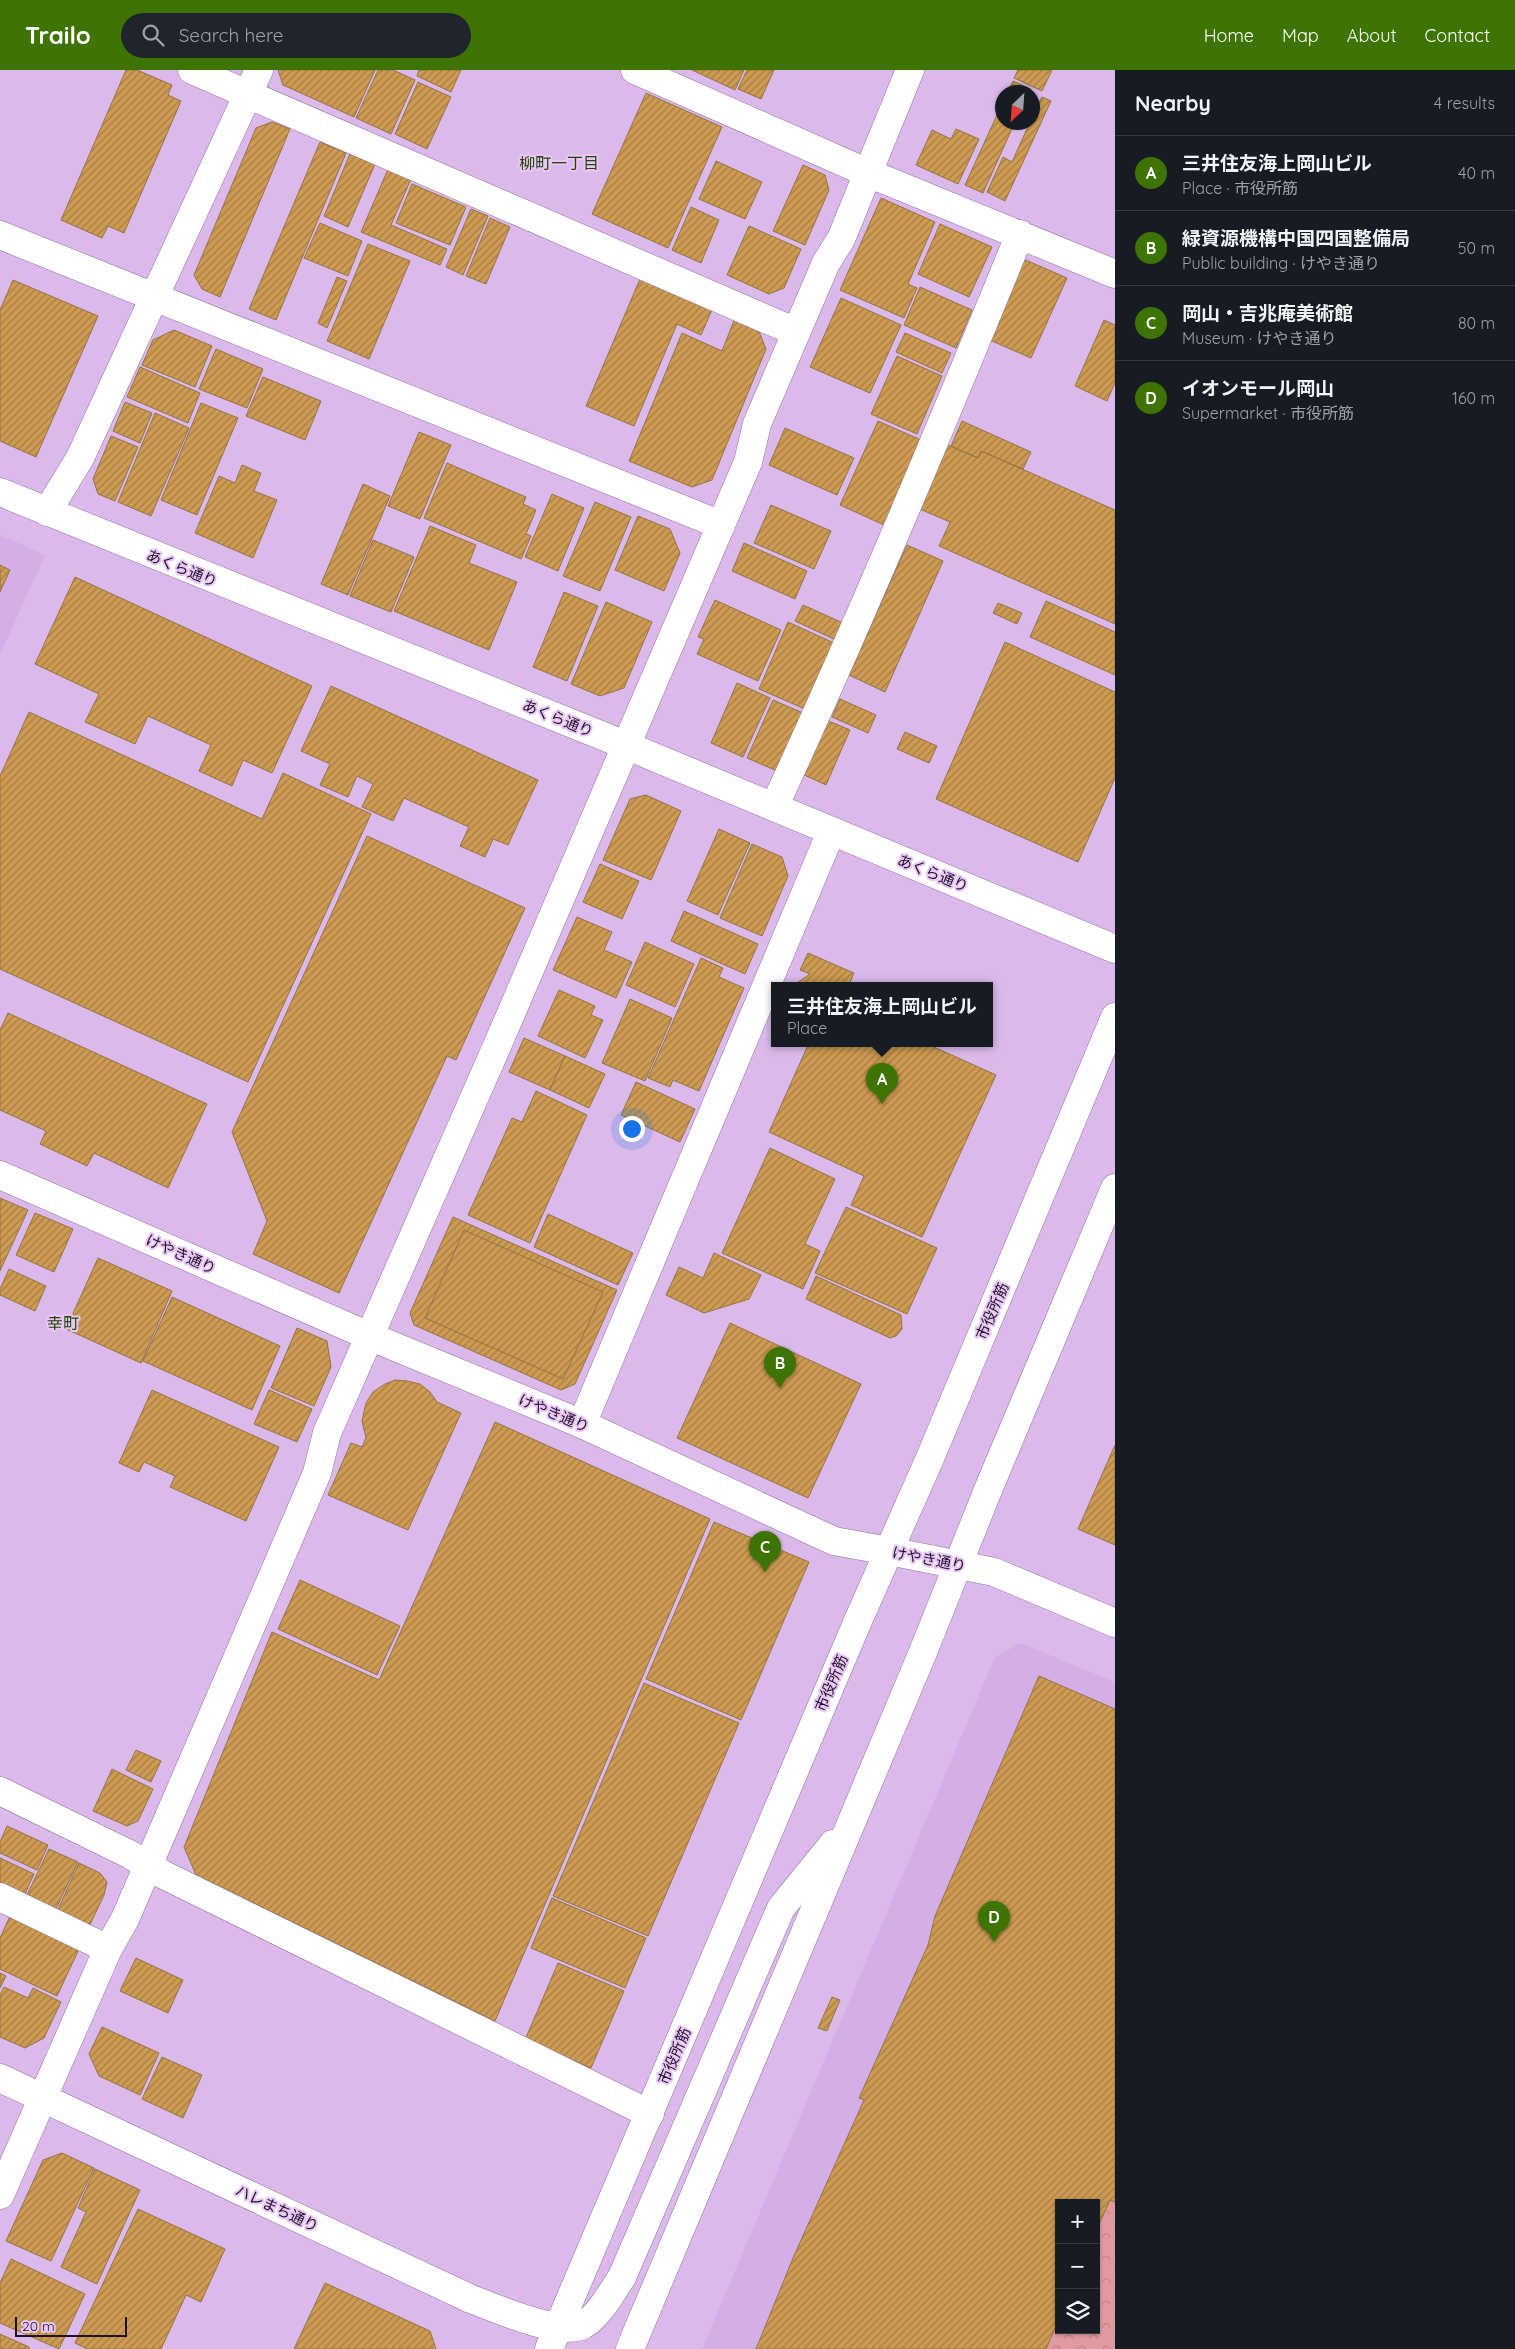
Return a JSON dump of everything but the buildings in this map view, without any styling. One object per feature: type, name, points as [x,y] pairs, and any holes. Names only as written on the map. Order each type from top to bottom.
[{"type":"street","points":[[192,70],[796,332]]},
{"type":"street","points":[[47,512],[80,458],[259,70]]},
{"type":"street","points":[[636,70],[868,173],[1115,274]]},
{"type":"street","points":[[0,2195],[44,2100],[108,1949],[125,1919],[317,1474],[327,1433],[497,1046],[748,462],[757,424],[826,263],[841,239],[910,70]]},
{"type":"street","points":[[774,807],[956,390],[1020,234]]},
{"type":"street","points":[[0,235],[721,525]]},
{"type":"street","name":"あくら通り","points":[[0,492],[625,745],[1115,949]]},
{"type":"street","points":[[582,1424],[831,832]]},
{"type":"street","name":"市役所筋","points":[[553,2338],[941,1432],[1115,1017]]},
{"type":"street","name":"けやき通り","points":[[0,1175],[368,1336],[582,1424],[834,1541],[994,1572],[1115,1623]]},
{"type":"street","points":[[630,2349],[1115,1188]]},
{"type":"street","points":[[0,1791],[131,1854],[148,1866],[650,2114]]},
{"type":"street","points":[[553,2338],[582,2325],[602,2307],[622,2277],[781,1908],[853,1818]]},
{"type":"street","points":[[0,1897],[108,1949]]},
{"type":"street","name":"ハレまち通り","points":[[0,2078],[471,2299],[517,2317],[553,2338]]},
{"type":"street","points":[[646,2310],[646,2349]]},
{"type":"shaded area","points":[[0,535],[45,555],[0,655]]},
{"type":"shaded area","points":[[1021,1643],[1115,1682],[1115,2349],[702,2349],[995,1657]]},
{"type":"green space","points":[[1110,2200],[1115,2202],[1115,2349],[1046,2349],[1055,2328],[1055,2334],[1100,2334],[1100,2222]]},
{"type":"place","name":"三井住友海上岡山ビル","points":[[882,1104]]},
{"type":"place","name":"緑資源機構中国四国整備局","points":[[780,1388]]},
{"type":"place","name":"岡山・吉兆庵美術館","points":[[765,1572]]},
{"type":"place","name":"イオンモール岡山","points":[[994,1942]]},
{"type":"district","name":"柳町一丁目","points":[[559,163]]},
{"type":"district","name":"幸町","points":[[63,1323]]}]
